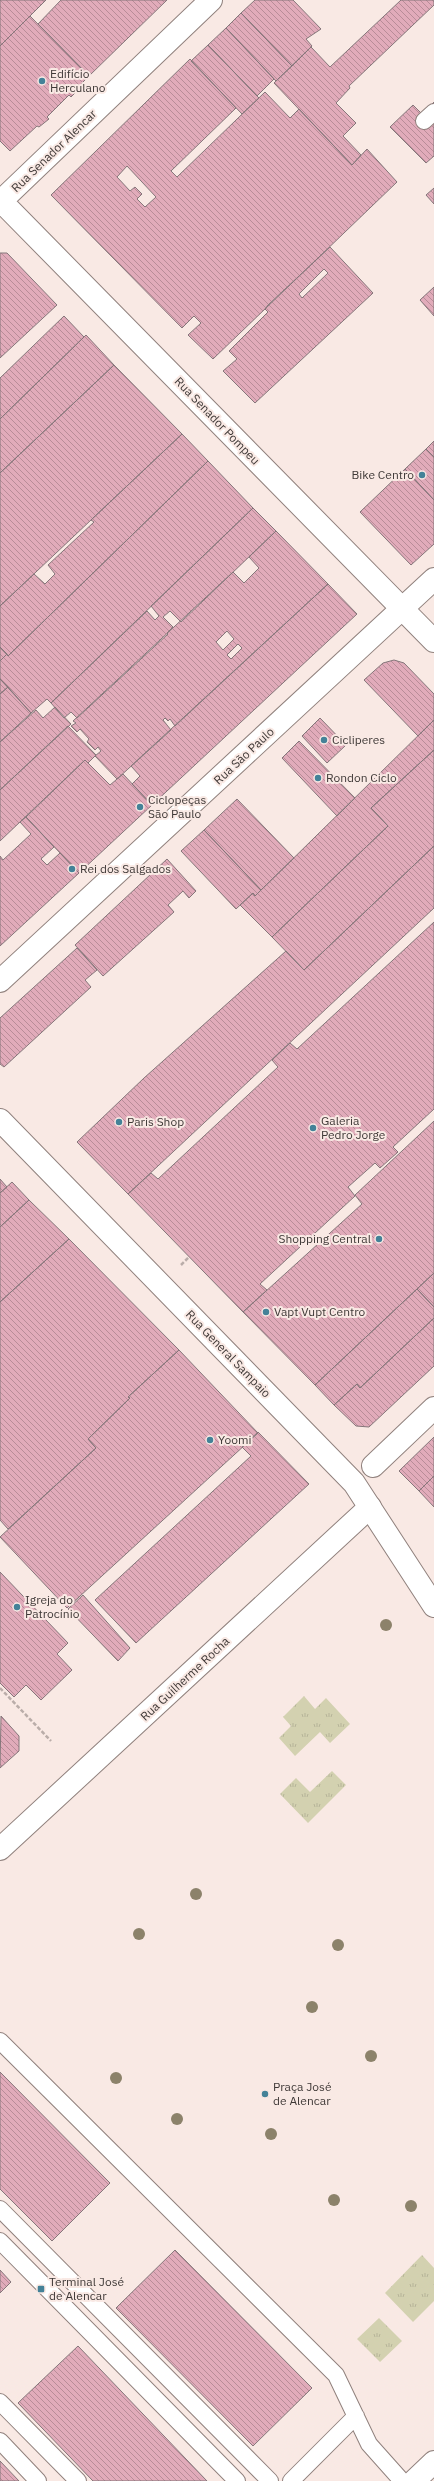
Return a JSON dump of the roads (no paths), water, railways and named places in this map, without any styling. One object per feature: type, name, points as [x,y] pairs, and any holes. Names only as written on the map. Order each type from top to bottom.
[{"type":"street","name":"Rua Senador Alencar","points":[[0,201],[211,0]]},
{"type":"street","name":"Rua Senador Pompeu","points":[[0,201],[434,641]]},
{"type":"street","name":"Rua São Paulo","points":[[0,981],[434,579]]},
{"type":"street","name":"Rua General Sampaio","points":[[0,1120],[354,1483],[434,1606]]},
{"type":"street","points":[[373,1466],[434,1408]]},
{"type":"street","name":"Rua Guilherme Rocha","points":[[0,1849],[370,1507]]},
{"type":"street","points":[[414,2481],[434,2462]]},
{"type":"lane","points":[[0,2041],[336,2375],[369,2444],[402,2481]]},
{"type":"lane","points":[[0,2210],[270,2481]]},
{"type":"lane","points":[[0,2241],[237,2481]]},
{"type":"lane","points":[[0,2402],[78,2481]]},
{"type":"lane","points":[[291,2481],[356,2416]]},
{"type":"lane","points":[[0,2441],[38,2481]]},
{"type":"place","name":"Edifício Herculano","points":[[42,81]]},
{"type":"place","name":"Bike Centro","points":[[422,475]]},
{"type":"place","name":"Cicliperes","points":[[324,740]]},
{"type":"place","name":"Rondon Ciclo","points":[[318,778]]},
{"type":"place","name":"Ciclopeças São Paulo","points":[[140,807]]},
{"type":"place","name":"Rei dos Salgados","points":[[72,869]]},
{"type":"place","name":"Paris Shop","points":[[119,1122]]},
{"type":"place","name":"Galeria Pedro Jorge","points":[[313,1128]]},
{"type":"place","name":"Shopping Central","points":[[379,1239]]},
{"type":"place","name":"Vapt Vupt Centro","points":[[266,1312]]},
{"type":"place","name":"Yoomi","points":[[210,1440]]},
{"type":"place","name":"Igreja do Patrocínio","points":[[17,1607]]},
{"type":"place","name":"Praça José de Alencar","points":[[265,2094]]},
{"type":"place","name":"Terminal José de Alencar","points":[[41,2289]]}]
